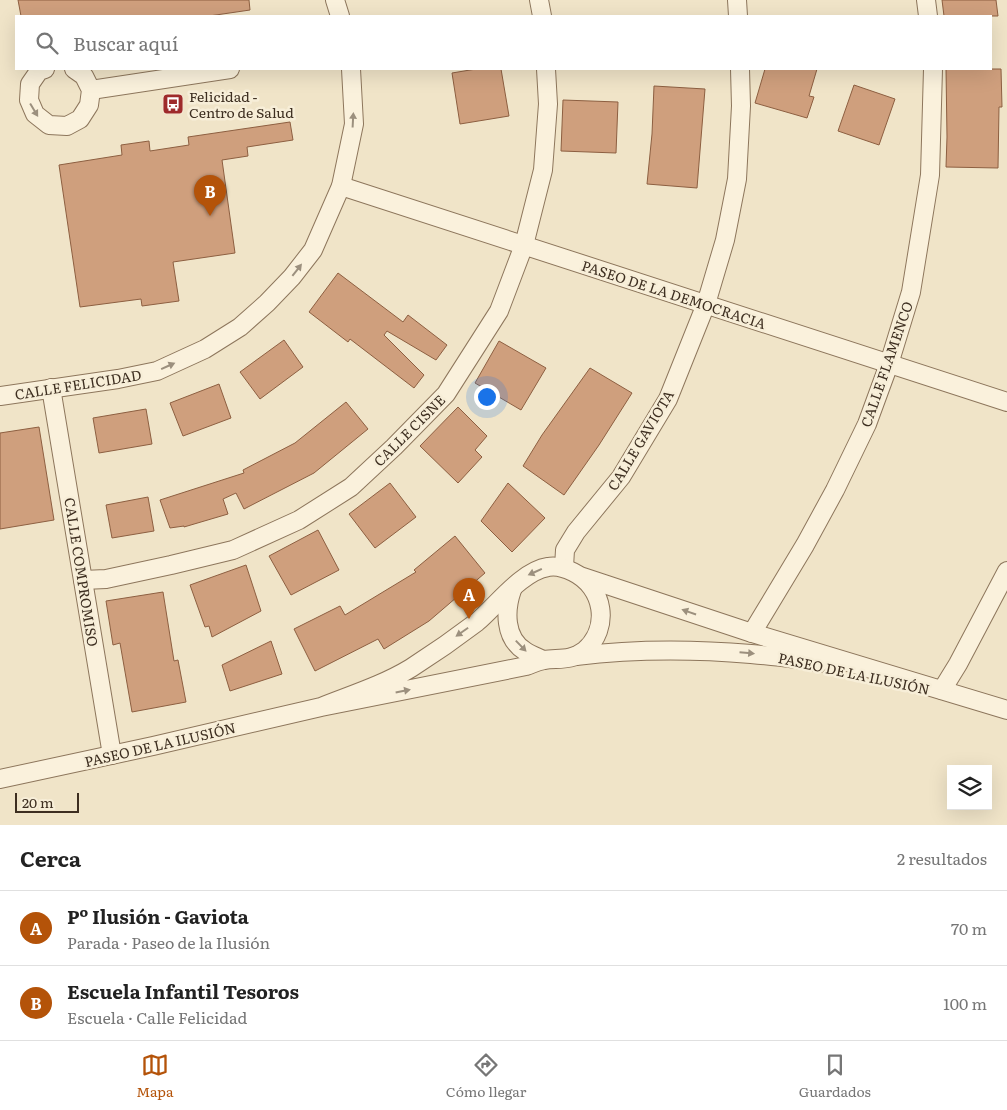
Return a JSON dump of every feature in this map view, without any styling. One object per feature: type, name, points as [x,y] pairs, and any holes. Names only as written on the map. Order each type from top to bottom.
[{"type":"street","points":[[335,0],[340,15]]},
{"type":"street","points":[[539,0],[542,15]]},
{"type":"street","points":[[738,0],[738,15]]},
{"type":"street","points":[[926,0],[928,15]]},
{"type":"street","points":[[42,70],[39,71],[30,84],[29,100],[35,114],[49,125],[67,126],[80,119],[89,106],[91,90],[84,76],[75,70]]},
{"type":"street","points":[[91,90],[223,70]]},
{"type":"street","name":"CALLE FELICIDAD","points":[[0,396],[118,379],[157,370],[206,349],[240,327],[267,304],[292,277],[313,250],[341,186],[354,124],[351,70]]},
{"type":"street","name":"CALLE CISNE","points":[[83,580],[115,577],[171,566],[233,550],[299,520],[351,486],[394,448],[446,394],[499,310],[524,245],[543,170],[548,104],[546,70]]},
{"type":"street","name":"CALLE GAVIOTA","points":[[564,568],[565,550],[576,532],[621,477],[668,399],[706,304],[725,240],[737,179],[741,106],[740,70]]},
{"type":"street","name":"CALLE FLAMENCO","points":[[752,634],[835,490],[867,424],[889,364],[911,292],[930,174],[933,70]]},
{"type":"street","name":"PASEO DE LA DEMOCRACIA","points":[[341,186],[1007,402]]},
{"type":"street","name":"CALLE COMPROMISO","points":[[51,388],[112,755]]},
{"type":"street","name":"PASEO DE LA ILUSIÓN","points":[[320,707],[386,682],[411,668],[476,622],[532,572],[549,566],[564,568],[583,577],[752,634],[1007,710]]},
{"type":"street","points":[[942,690],[1007,571]]},
{"type":"street","name":"PASEO DE LA ILUSIÓN","points":[[576,656],[592,641],[599,629],[601,617],[598,598],[592,585],[583,577]]},
{"type":"street","points":[[513,589],[507,604],[507,619],[512,637],[524,651],[543,660]]},
{"type":"street","name":"PASEO DE LA ILUSIÓN","points":[[0,779],[320,707],[526,666],[543,660],[569,659],[576,656],[617,651],[670,641],[724,640],[752,634]]},
{"type":"street","name":"PASEO DE LA ILUSIÓN","points":[[617,651],[708,650],[778,656],[942,690]]},
{"type":"building","points":[[18,0],[249,0],[250,10],[216,15],[21,15]]},
{"type":"building","points":[[942,0],[996,0],[998,16],[944,15]]},
{"type":"building","points":[[1001,69],[1002,107],[999,107],[998,168],[946,167],[946,70]]},
{"type":"building","points":[[470,70],[501,70],[509,116],[460,124],[452,73]]},
{"type":"building","points":[[765,70],[817,70],[809,96],[814,97],[807,118],[755,103]]},
{"type":"building","points":[[854,85],[895,99],[879,145],[838,131]]},
{"type":"building","points":[[654,86],[705,89],[697,188],[647,184]]},
{"type":"building","points":[[563,100],[618,102],[616,153],[561,151]]},
{"type":"building","points":[[290,122],[293,140],[247,147],[248,156],[222,160],[235,253],[173,262],[179,301],[142,306],[141,299],[80,307],[59,165],[122,155],[121,145],[149,141],[150,151],[189,145],[188,137]]},
{"type":"building","points":[[338,273],[403,322],[408,315],[447,345],[436,360],[387,331],[384,335],[424,375],[414,388],[350,339],[348,342],[309,312]]},
{"type":"building","points":[[284,340],[303,367],[260,399],[240,372]]},
{"type":"building","points":[[499,341],[546,368],[521,410],[475,383]]},
{"type":"building","points":[[590,368],[632,393],[564,495],[523,466],[542,435]]},
{"type":"building","points":[[219,384],[231,418],[183,436],[170,403]]},
{"type":"building","points":[[346,402],[368,429],[314,473],[244,509],[236,493],[223,499],[228,514],[184,527],[170,528],[160,500],[244,473],[243,470],[295,443]]},
{"type":"building","points":[[458,407],[487,436],[475,450],[482,457],[458,483],[420,446]]},
{"type":"building","points":[[146,409],[152,444],[99,453],[93,418]]},
{"type":"building","points":[[39,427],[54,520],[0,529],[0,433]]},
{"type":"building","points":[[390,483],[416,517],[375,548],[349,514]]},
{"type":"building","points":[[508,483],[545,518],[512,552],[481,521]]},
{"type":"building","points":[[148,497],[154,531],[112,538],[106,505]]},
{"type":"building","points":[[318,530],[339,570],[291,595],[269,556]]},
{"type":"building","points":[[455,536],[485,573],[429,621],[384,649],[378,639],[315,671],[294,629],[340,606],[345,615],[416,572],[414,570]]},
{"type":"building","points":[[246,565],[261,611],[212,637],[209,626],[205,627],[190,585]]},
{"type":"building","points":[[163,592],[174,661],[178,660],[186,702],[132,712],[120,643],[113,645],[106,601]]},
{"type":"building","points":[[271,641],[282,674],[230,691],[222,665]]},
{"type":"place","name":"Felicidad - Centro de Salud","points":[[173,104]]},
{"type":"place","name":"Escuela Infantil Tesoros","points":[[210,216]]},
{"type":"place","name":"Pº Ilusión - Gaviota","points":[[469,619]]}]
